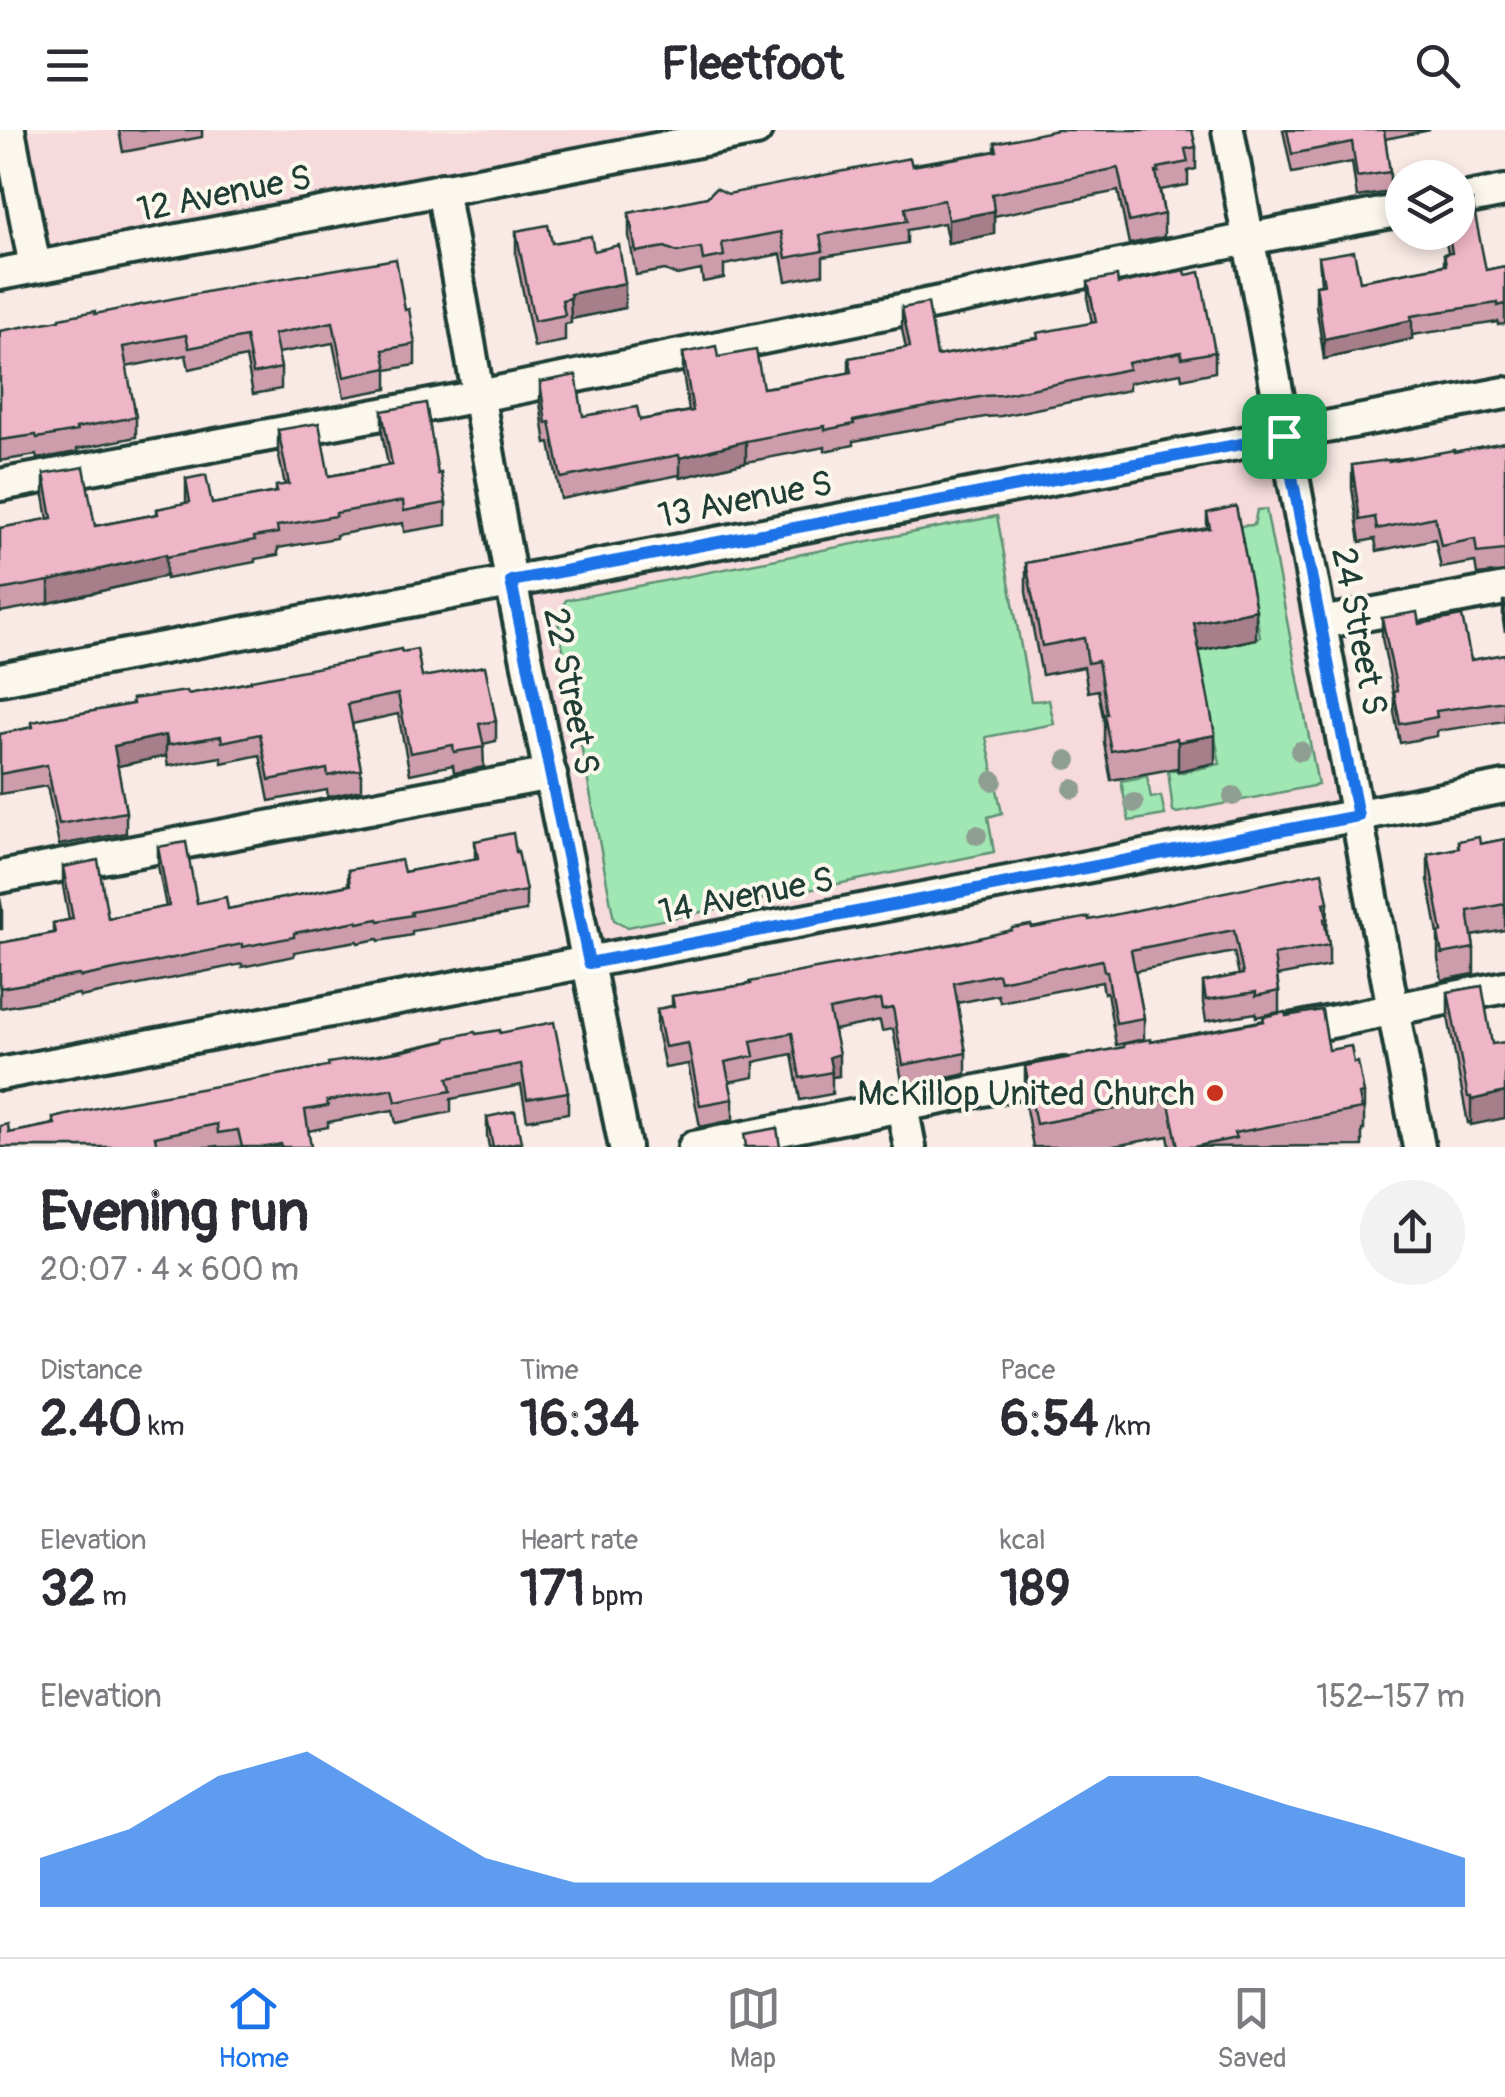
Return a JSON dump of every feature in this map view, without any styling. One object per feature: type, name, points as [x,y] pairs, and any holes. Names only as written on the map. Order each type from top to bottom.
[{"type":"street","points":[[8,130],[35,267]]},
{"type":"street","name":"12 Avenue S","points":[[0,274],[756,130]]},
{"type":"street","name":"24 Street S","points":[[1228,130],[1419,1147]]},
{"type":"street","name":"22 Street S","points":[[442,190],[511,581],[625,1147]]},
{"type":"street","points":[[1475,197],[1505,191]]},
{"type":"street","points":[[0,486],[478,396],[1385,213]]},
{"type":"street","name":"13 Avenue S","points":[[0,680],[1505,393]]},
{"type":"street","points":[[1321,623],[1505,589]]},
{"type":"street","points":[[0,877],[550,774]]},
{"type":"street","name":"14 Avenue S","points":[[0,1074],[1505,787]]},
{"type":"street","points":[[1262,1035],[1505,987]]},
{"type":"street","points":[[694,1147],[1092,1069]]},
{"type":"street","points":[[902,1106],[910,1147]]},
{"type":"shaded area","points":[[9,130],[756,130],[35,267]]},
{"type":"shaded area","points":[[1284,436],[1358,816],[589,963],[511,581]]},
{"type":"green space","points":[[1266,509],[1318,785],[1177,813],[1173,811],[1168,771],[1178,773],[1220,764],[1194,624],[1217,604],[1226,646],[1260,637],[1240,526],[1254,525],[1257,510]]},
{"type":"green space","points":[[997,516],[1031,701],[1049,700],[1054,724],[986,737],[1002,813],[988,817],[994,852],[628,927],[614,920],[557,617],[566,600]]},
{"type":"green space","points":[[1147,776],[1151,798],[1161,796],[1165,815],[1129,821],[1121,781]]},
{"type":"building","points":[[1057,130],[1192,130],[1196,147],[1185,149],[1188,162],[1158,168],[1156,172],[1164,214],[1129,222],[1118,168],[992,194],[994,211],[948,220],[944,200],[905,208],[907,221],[820,235],[823,251],[786,258],[781,232],[722,243],[724,256],[703,260],[701,248],[677,252],[665,247],[636,252],[629,213],[707,197],[716,188],[728,194],[910,158],[912,166],[997,151],[995,143]]},
{"type":"building","points":[[1287,130],[1384,130],[1388,160],[1385,160],[1385,173],[1357,177],[1352,142],[1292,154]]},
{"type":"building","points":[[1475,215],[1486,270],[1505,266],[1505,304],[1411,316],[1412,320],[1324,339],[1316,285],[1324,284],[1319,257],[1354,251],[1360,281],[1446,265],[1444,254],[1451,250],[1475,250]]},
{"type":"building","points":[[548,225],[552,243],[591,236],[594,251],[619,245],[625,283],[570,294],[571,298],[562,300],[565,315],[534,321],[516,231]]},
{"type":"building","points":[[396,259],[415,344],[383,350],[387,368],[344,377],[333,322],[274,334],[281,368],[253,374],[246,337],[189,348],[186,335],[123,347],[136,417],[37,438],[36,435],[0,440],[0,331]]},
{"type":"building","points":[[1185,270],[1186,275],[1200,272],[1215,352],[1182,358],[1181,352],[1128,363],[1129,369],[561,478],[540,382],[576,375],[583,416],[637,407],[640,420],[693,411],[683,353],[716,346],[718,357],[756,350],[763,388],[784,385],[852,372],[849,358],[910,347],[902,308],[928,303],[937,356],[1038,338],[1037,333],[1096,322],[1088,282],[1117,276],[1118,284]]},
{"type":"building","points":[[426,403],[446,503],[404,511],[403,501],[336,513],[277,526],[278,533],[254,537],[255,540],[166,554],[0,590],[0,528],[52,518],[44,474],[84,467],[95,526],[158,514],[157,509],[190,502],[186,479],[206,475],[212,504],[277,492],[276,486],[289,484],[278,430],[319,423],[329,476],[392,465],[382,411]]},
{"type":"building","points":[[1505,442],[1505,550],[1477,553],[1475,539],[1441,546],[1435,517],[1377,529],[1375,517],[1360,520],[1352,465]]},
{"type":"building","points":[[1236,506],[1256,610],[1194,623],[1215,735],[1111,751],[1098,661],[1088,663],[1084,638],[1042,646],[1026,563],[1210,528],[1207,513]]},
{"type":"building","points":[[1417,612],[1419,624],[1462,616],[1471,660],[1505,654],[1505,701],[1436,711],[1437,717],[1400,724],[1382,618]]},
{"type":"building","points":[[401,649],[417,649],[422,677],[485,666],[496,721],[479,724],[484,747],[454,752],[453,745],[410,753],[398,694],[348,704],[361,769],[328,776],[327,769],[269,780],[260,734],[222,742],[221,736],[168,745],[166,735],[114,746],[126,812],[59,824],[47,765],[0,774],[0,734],[33,727],[32,722],[133,704],[132,699],[251,682]]},
{"type":"building","points":[[513,833],[526,891],[80,977],[0,988],[0,943],[55,933],[53,923],[73,919],[63,867],[98,860],[108,918],[169,906],[158,847],[186,842],[197,903],[226,897],[228,909],[350,885],[348,870],[401,860],[404,872],[478,858],[475,841]]},
{"type":"building","points":[[1479,837],[1480,844],[1505,839],[1505,904],[1468,911],[1474,948],[1442,954],[1438,933],[1442,932],[1428,854],[1459,848],[1458,841]]},
{"type":"building","points":[[1322,872],[1328,902],[1324,903],[1324,919],[1329,945],[1274,955],[1279,991],[1206,1000],[1203,982],[1243,974],[1234,930],[1131,950],[1144,1018],[1116,1023],[1102,960],[1000,981],[998,974],[954,983],[966,1053],[903,1065],[893,1008],[882,1010],[880,1000],[829,1010],[839,1054],[829,1057],[832,1072],[800,1078],[792,1033],[751,1041],[754,1056],[725,1062],[733,1099],[700,1105],[688,1043],[665,1047],[657,1009],[674,1006],[672,996],[954,944],[1012,928],[1089,920]]},
{"type":"building","points":[[1482,986],[1492,1044],[1505,1042],[1505,1092],[1471,1100],[1448,992]]},
{"type":"building","points":[[1322,1010],[1329,1050],[1351,1046],[1354,1063],[1358,1062],[1364,1093],[1359,1094],[1362,1109],[1234,1133],[1236,1138],[1193,1147],[1178,1147],[1168,1099],[1036,1124],[1025,1066],[1124,1047],[1123,1044],[1264,1021],[1263,1017],[1285,1012],[1286,1016]]},
{"type":"building","points":[[554,1022],[568,1092],[527,1099],[521,1064],[448,1078],[451,1091],[396,1102],[393,1089],[327,1101],[328,1106],[305,1110],[311,1147],[242,1147],[238,1130],[218,1133],[217,1124],[155,1137],[157,1147],[0,1147],[0,1126],[8,1124],[9,1133],[55,1124],[53,1118],[115,1104],[404,1051],[475,1032],[500,1033]]},
{"type":"building","points":[[515,1111],[521,1142],[493,1147],[487,1117]]},
{"type":"building","points":[[777,1128],[780,1147],[743,1147],[744,1134]]},
{"type":"place","name":"McKillop United Church","points":[[1215,1093]]},
{"type":"route","points":[[1284,436],[1358,816],[589,963],[511,581],[1284,436]]}]
